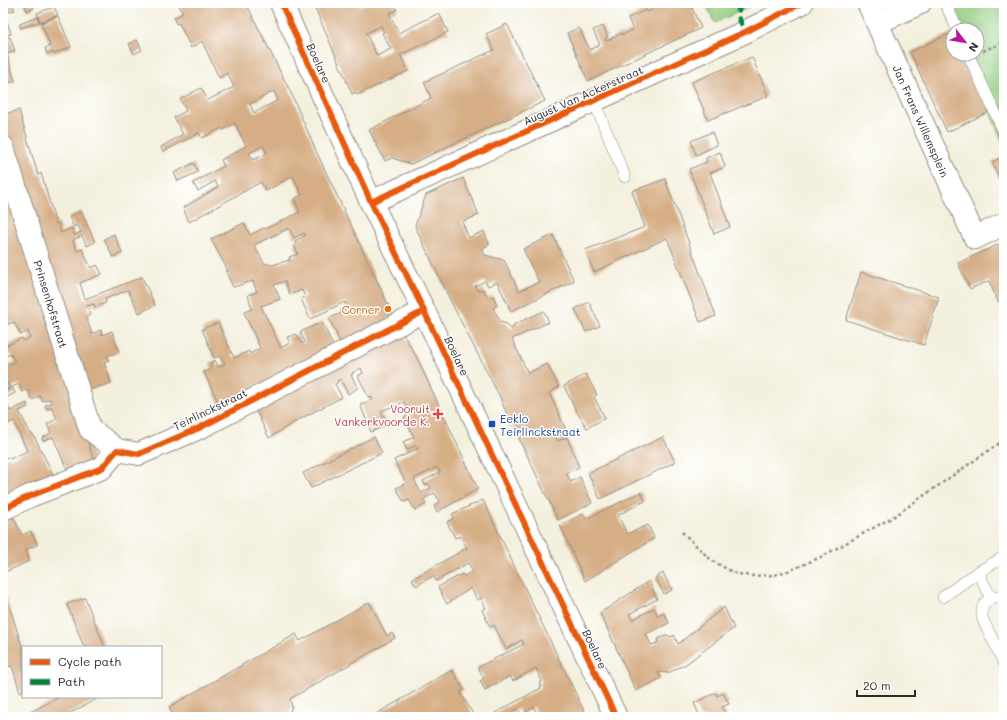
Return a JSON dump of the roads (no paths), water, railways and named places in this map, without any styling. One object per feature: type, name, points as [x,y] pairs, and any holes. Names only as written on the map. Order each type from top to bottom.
[{"type":"street","name":"Boelare","points":[[281,3],[371,202],[616,717]]},
{"type":"street","name":"August Van Ackerstraat","points":[[371,202],[746,32],[802,3]]},
{"type":"street","name":"Jan Frans Willemsplein","points":[[868,3],[975,238],[1004,224]]},
{"type":"street","points":[[877,23],[920,3]]},
{"type":"street","name":"Prinsenhofstraat","points":[[3,147],[90,429],[117,450]]},
{"type":"street","name":"Teirlinckstraat","points":[[117,450],[139,454],[199,428],[424,311]]},
{"type":"street","points":[[3,509],[30,496],[102,468],[117,450]]},
{"type":"lane","points":[[945,3],[954,22]]},
{"type":"lane","points":[[972,62],[1004,132]]},
{"type":"lane","points":[[594,101],[625,176]]},
{"type":"lane","points":[[943,597],[978,572],[1004,557]]},
{"type":"lane","points":[[978,572],[991,598]]},
{"type":"lane","points":[[1004,597],[998,596],[986,601],[982,607],[981,614],[1004,663]]},
{"type":"place","name":"Corner","points":[[388,309]]},
{"type":"place","name":"Vooruit Vankerkvoorde K.","points":[[438,414]]},
{"type":"place","name":"Eeklo Teirlinckstraat","points":[[492,424]]}]
